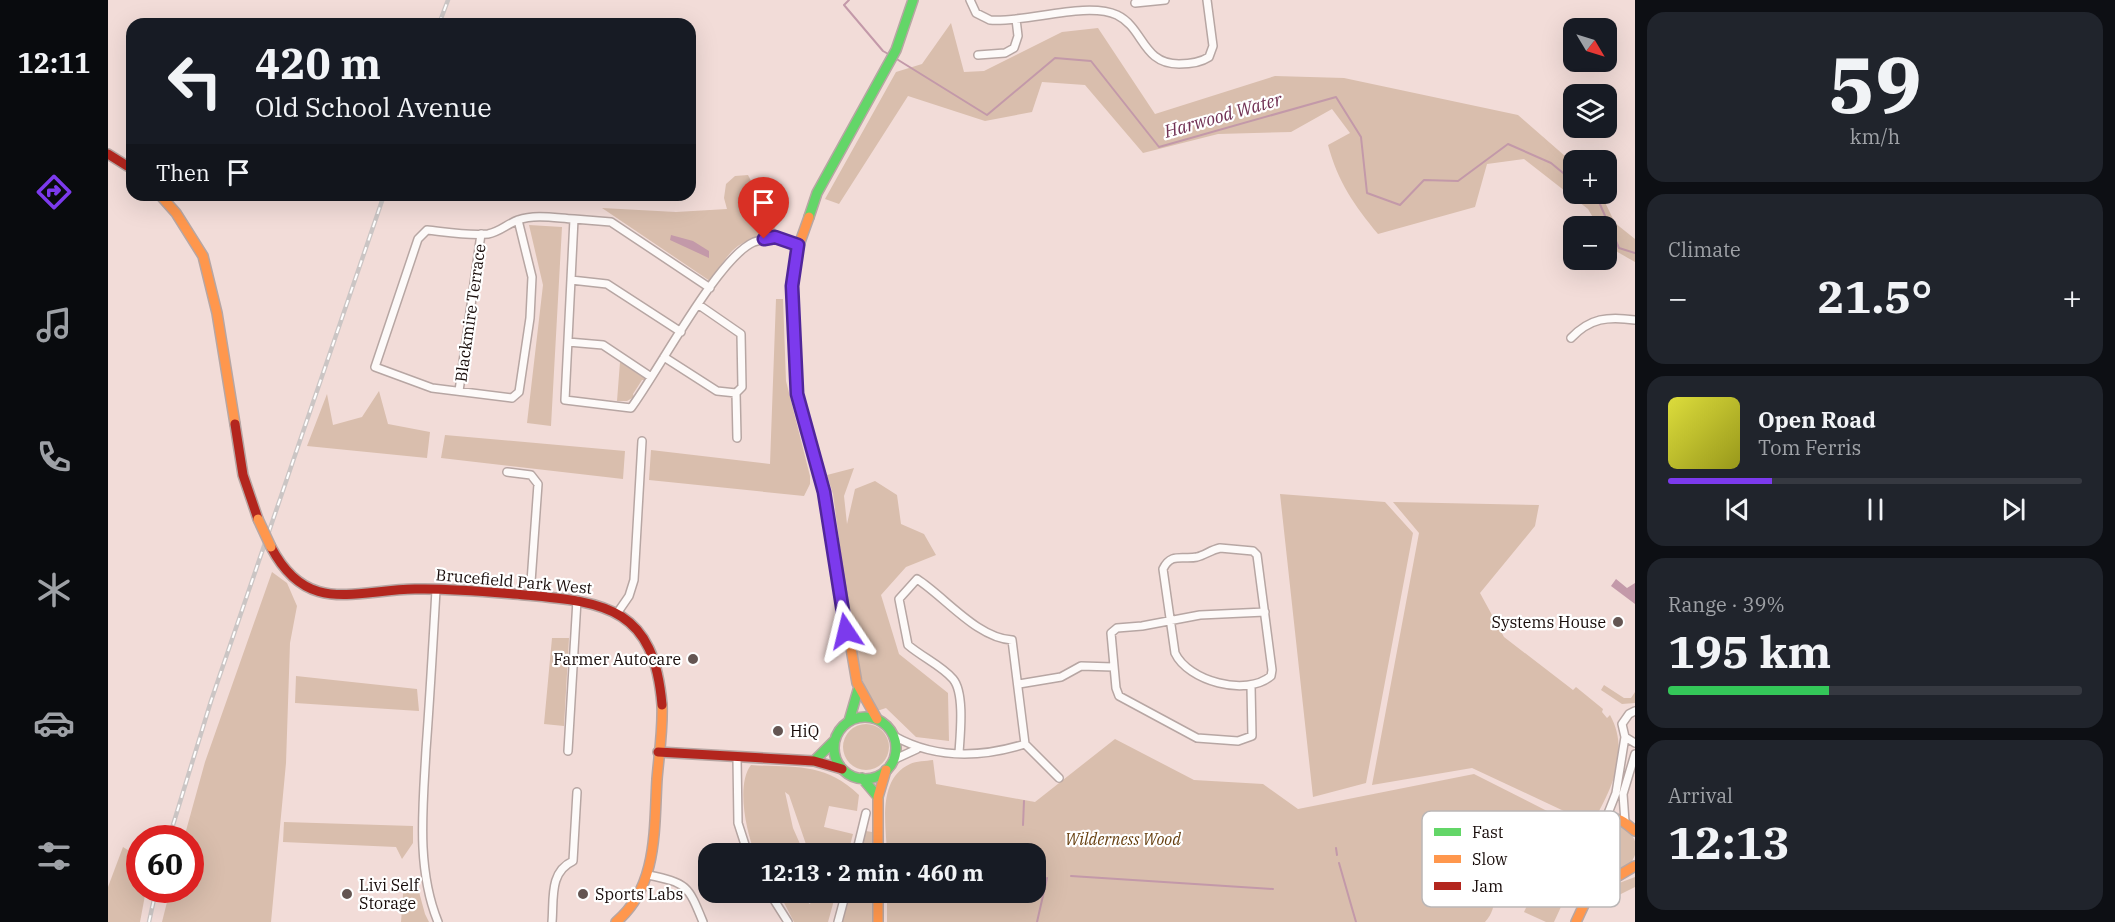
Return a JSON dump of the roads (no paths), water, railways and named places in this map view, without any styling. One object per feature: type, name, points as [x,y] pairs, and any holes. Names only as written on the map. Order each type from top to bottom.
[{"type":"street","points":[[913,0],[896,50],[817,193],[798,245],[792,286],[797,394],[824,492],[850,658],[858,690],[877,719],[888,727],[894,736],[917,749],[992,754],[1025,744]]},
{"type":"street","points":[[970,0],[976,13],[990,20],[1101,10],[1119,16],[1152,55],[1165,64],[1201,62],[1209,57],[1213,46],[1207,0]]},
{"type":"street","points":[[1135,3],[1165,0]]},
{"type":"street","points":[[978,55],[1005,53],[1014,48],[1018,36],[1016,19]]},
{"type":"street","points":[[108,154],[126,165]]},
{"type":"street","name":"Brucefield Park West","points":[[165,201],[176,213],[203,256],[217,313],[243,474],[258,519],[271,546],[282,565],[297,580],[327,594],[348,597],[401,589],[593,602],[618,612],[642,634],[654,654],[662,684],[652,856],[648,875],[634,905],[616,922]]},
{"type":"street","points":[[518,220],[532,277],[530,318],[519,392],[513,398],[427,387],[375,367],[418,239],[427,230],[481,234],[497,232],[518,220],[532,216],[611,222],[710,288]]},
{"type":"street","points":[[574,219],[564,394],[565,400],[570,402],[631,408],[710,288],[735,256],[752,243],[775,237],[798,245]]},
{"type":"street","name":"Blackmire Terrace","points":[[459,391],[481,234]]},
{"type":"street","points":[[571,280],[607,284],[681,332]]},
{"type":"street","points":[[699,305],[741,334],[742,387],[736,393],[737,438]]},
{"type":"street","points":[[1571,338],[1585,324],[1593,320],[1635,320]]},
{"type":"street","points":[[568,342],[603,345],[651,377]]},
{"type":"street","points":[[664,357],[717,391],[736,393]]},
{"type":"street","points":[[618,612],[629,596],[634,580],[642,441]]},
{"type":"street","points":[[507,472],[531,475],[538,484],[530,596]]},
{"type":"street","points":[[1220,548],[1253,550],[1257,555],[1265,612],[1271,676],[1251,686],[1224,685],[1187,668],[1179,661],[1175,653],[1163,576],[1167,562],[1180,556],[1197,557],[1220,548]]},
{"type":"street","points":[[959,753],[961,724],[958,688],[953,679],[908,645],[904,637],[899,599],[913,580],[917,579],[931,588],[944,603],[1000,639],[1012,640],[1025,744],[1039,763],[1059,778]]},
{"type":"street","points":[[436,590],[425,776],[423,862],[432,907],[438,922]]},
{"type":"street","points":[[568,752],[577,600]]},
{"type":"street","points":[[1251,686],[1252,736],[1238,741],[1197,738],[1119,696],[1113,667],[1111,633],[1116,628],[1200,615],[1265,612]]},
{"type":"street","points":[[1019,684],[1061,677],[1081,666],[1113,667]]},
{"type":"street","points":[[842,769],[834,750],[835,740],[849,721],[858,690]]},
{"type":"street","points":[[1635,711],[1624,718],[1622,731],[1635,743]]},
{"type":"street","points":[[849,721],[868,717],[877,719]]},
{"type":"street","points":[[893,760],[894,736]]},
{"type":"street","points":[[1609,811],[1616,793],[1625,736]]},
{"type":"street","points":[[814,761],[835,740]]},
{"type":"street","points":[[862,778],[879,775],[893,760],[917,749]]},
{"type":"street","points":[[658,752],[814,761],[842,769],[862,778],[879,797]]},
{"type":"street","points":[[1625,822],[1623,794],[1635,754]]},
{"type":"street","points":[[737,758],[738,823],[744,843]]},
{"type":"street","points":[[879,843],[879,797],[886,770]]},
{"type":"street","points":[[552,922],[555,880],[565,865],[573,861],[576,792]]},
{"type":"street","points":[[859,843],[866,813]]},
{"type":"street","points":[[1620,822],[1625,822],[1635,831]]},
{"type":"street","points":[[1620,874],[1627,873],[1635,867]]},
{"type":"street","points":[[648,875],[679,881],[688,890],[703,922]]},
{"type":"street","points":[[776,903],[788,922]]},
{"type":"street","points":[[837,922],[843,903]]},
{"type":"street","points":[[879,903],[879,922]]},
{"type":"street","points":[[1576,922],[1583,907]]},
{"type":"waterway","name":"Harwood Water","points":[[849,0],[844,5],[883,51],[890,55]]},
{"type":"waterway","name":"Harwood Water","points":[[895,58],[987,115],[1055,58],[1091,61],[1159,147],[1336,97],[1361,137],[1367,193],[1400,205],[1424,180],[1458,181],[1508,144],[1551,163],[1563,173]]},
{"type":"waterway","name":"Harwood Water","points":[[1600,204],[1619,248],[1635,253]]},
{"type":"waterway","points":[[1023,825],[1024,801]]},
{"type":"waterway","points":[[1336,848],[1337,855]]},
{"type":"waterway","points":[[1339,863],[1356,922]]},
{"type":"waterway","points":[[1071,876],[1273,889]]},
{"type":"waterway","points":[[1037,922],[1047,878]]},
{"type":"railway","points":[[441,18],[448,0]]},
{"type":"railway","points":[[173,825],[211,701],[382,201]]},
{"type":"railway","points":[[149,922],[153,903]]},
{"type":"place","name":"Systems House","points":[[1618,622]]},
{"type":"place","name":"Farmer Autocare","points":[[693,659]]},
{"type":"place","name":"HiQ","points":[[778,731]]},
{"type":"place","name":"Livi Self Storage","points":[[347,894]]},
{"type":"place","name":"Sports Labs","points":[[583,894]]},
{"type":"park label","name":"Wilderness Wood","points":[[1123,839]]}]
